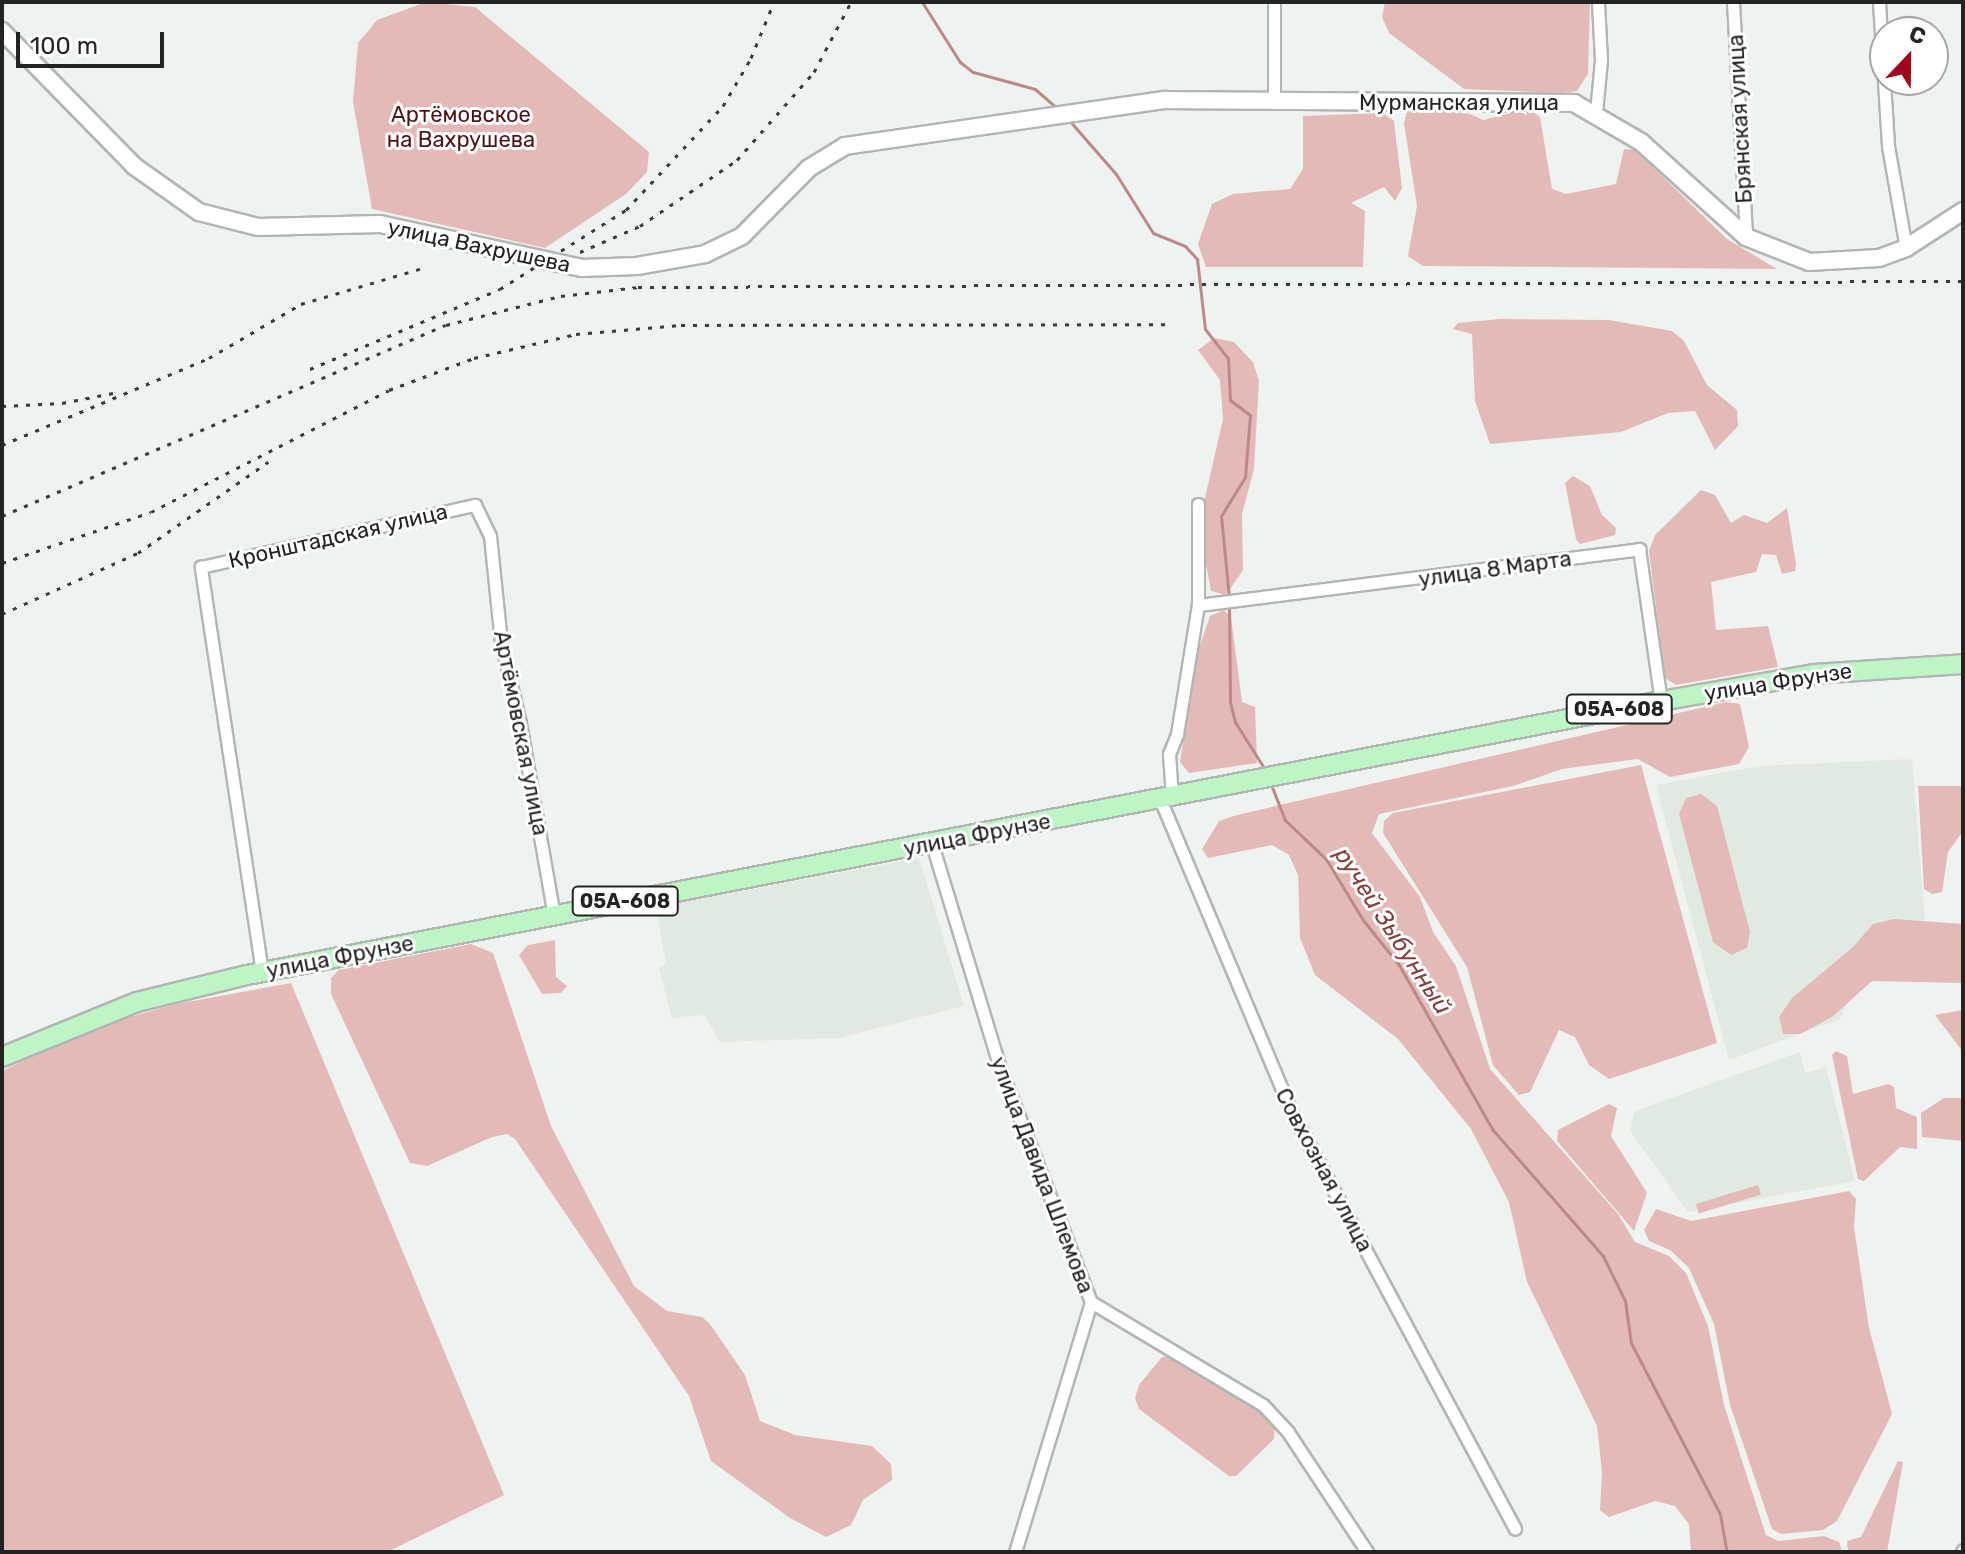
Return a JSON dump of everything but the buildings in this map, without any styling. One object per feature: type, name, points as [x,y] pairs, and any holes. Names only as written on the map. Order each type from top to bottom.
[{"type":"main road","name":"улица Вахрушева","points":[[2,31],[134,166],[199,212],[258,227],[380,224],[581,268],[637,266],[705,254],[742,236],[809,168],[845,146],[1165,100],[1274,103]]},
{"type":"main road","name":"Мурманская улица","points":[[1274,103],[1574,103],[1596,112],[1641,142],[1746,237],[1809,262],[1879,258],[1906,248],[1963,211]]},
{"type":"main road","name":"улица Фрунзе","points":[[2,1057],[137,1002],[262,972],[1661,701],[1814,674],[1963,664]]},
{"type":"street","points":[[1274,2],[1274,103]]},
{"type":"street","points":[[1596,112],[1601,60],[1598,2]]},
{"type":"street","name":"Брянская улица","points":[[1733,2],[1746,237]]},
{"type":"street","points":[[1879,2],[1888,146],[1906,248]]},
{"type":"street","points":[[1166,798],[1169,754],[1177,734],[1198,605],[1198,504]]},
{"type":"street","name":"Кронштадская улица","points":[[262,972],[201,567],[475,505]]},
{"type":"street","name":"Артёмовская улица","points":[[475,505],[490,536],[501,642],[554,915]]},
{"type":"street","name":"улица 8 Марта","points":[[1198,605],[1639,549],[1661,701]]},
{"type":"street","name":"Совхозная улица","points":[[1166,798],[1290,1109],[1515,1528]]},
{"type":"street","name":"улица Давида Шлемова","points":[[932,844],[999,1065],[1091,1302],[1015,1552]]},
{"type":"street","points":[[1091,1302],[1263,1405],[1288,1432],[1367,1552]]},
{"type":"shaded area","points":[[1912,759],[1926,935],[1874,946],[1840,1019],[1729,1060],[1656,785],[1759,766]]},
{"type":"shaded area","points":[[919,858],[964,1006],[839,1038],[720,1042],[704,1015],[672,1018],[659,968],[666,963],[656,907]]},
{"type":"shaded area","points":[[1800,1052],[1805,1073],[1826,1067],[1855,1181],[1688,1212],[1630,1131],[1635,1111]]},
{"type":"green space","name":"Артёмовское на Вахрушева","points":[[426,2],[475,7],[649,152],[647,172],[626,194],[545,248],[372,209],[353,102],[358,43],[377,20]]},
{"type":"green space","points":[[1385,2],[1590,2],[1588,74],[1577,91],[1562,93],[1464,89],[1389,33],[1382,17]]},
{"type":"green space","points":[[1407,110],[1470,114],[1483,120],[1523,110],[1534,113],[1540,117],[1552,189],[1566,194],[1616,184],[1624,149],[1635,150],[1727,239],[1777,269],[1423,266],[1408,256],[1417,206],[1404,123]]},
{"type":"green space","points":[[1383,113],[1394,121],[1402,188],[1395,201],[1384,187],[1351,203],[1365,211],[1363,267],[1206,267],[1198,244],[1212,204],[1233,194],[1290,189],[1303,169],[1303,116]]},
{"type":"green space","points":[[1500,319],[1609,320],[1672,331],[1684,341],[1707,385],[1737,410],[1738,426],[1715,450],[1695,411],[1668,413],[1621,432],[1490,444],[1475,401],[1472,334],[1453,329],[1458,323]]},
{"type":"green space","points":[[1214,338],[1234,342],[1253,362],[1259,381],[1254,469],[1242,514],[1243,570],[1226,595],[1211,591],[1205,559],[1204,502],[1223,419],[1220,380],[1198,350]]},
{"type":"green space","points":[[1573,476],[1590,486],[1602,515],[1616,528],[1615,535],[1580,544],[1576,539],[1565,483]]},
{"type":"green space","points":[[1701,490],[1715,495],[1731,523],[1744,515],[1767,523],[1787,508],[1796,564],[1795,571],[1782,574],[1776,555],[1762,554],[1756,572],[1711,582],[1716,630],[1768,626],[1778,667],[1676,685],[1665,678],[1649,551],[1655,535]]},
{"type":"green space","points":[[1224,610],[1231,617],[1242,702],[1255,707],[1257,763],[1189,773],[1180,762],[1196,657],[1210,616]]},
{"type":"green space","points":[[1726,702],[1740,704],[1749,747],[1739,764],[1670,777],[1638,759],[1562,769],[1513,786],[1379,814],[1372,833],[1420,897],[1433,932],[1456,966],[1490,1069],[1618,1214],[1635,1242],[1669,1256],[1686,1273],[1708,1326],[1724,1405],[1766,1535],[1778,1541],[1824,1536],[1839,1542],[1842,1552],[1691,1552],[1689,1524],[1675,1506],[1655,1501],[1609,1517],[1600,1510],[1602,1471],[1597,1426],[1527,1282],[1509,1202],[1471,1129],[1398,1039],[1315,975],[1300,938],[1298,875],[1289,855],[1272,845],[1208,858],[1202,849],[1219,821],[1237,815]]},
{"type":"green space","points":[[1641,765],[1717,1043],[1609,1079],[1589,1065],[1575,1037],[1559,1030],[1530,1092],[1519,1095],[1493,1065],[1467,967],[1383,833],[1384,821],[1393,813]]},
{"type":"green space","points":[[1918,786],[1963,786],[1963,831],[1948,852],[1942,892],[1932,894],[1924,889]]},
{"type":"green space","points":[[1701,794],[1717,806],[1750,932],[1747,948],[1731,955],[1713,942],[1679,814],[1686,798]]},
{"type":"green space","points":[[1894,919],[1963,924],[1963,983],[1872,981],[1832,1017],[1800,1034],[1783,1034],[1779,1017],[1792,998],[1853,947],[1873,924]]},
{"type":"green space","points":[[555,940],[556,977],[567,986],[561,993],[542,994],[519,955],[528,945]]},
{"type":"green space","points":[[471,944],[493,953],[551,1126],[634,1286],[667,1311],[702,1317],[710,1324],[745,1375],[760,1421],[795,1435],[872,1446],[891,1464],[892,1480],[863,1500],[851,1525],[826,1537],[790,1518],[711,1461],[689,1396],[515,1139],[507,1134],[492,1137],[427,1166],[410,1163],[331,994],[331,978],[339,970]]},
{"type":"green space","points":[[291,983],[504,1495],[387,1552],[2,1552],[2,1071],[87,1029],[176,1004]]},
{"type":"green space","points":[[1963,1010],[1963,1052],[1935,1015]]},
{"type":"green space","points":[[1836,1051],[1847,1056],[1853,1094],[1888,1084],[1894,1087],[1896,1108],[1917,1117],[1917,1149],[1900,1147],[1864,1181],[1858,1179],[1832,1055]]},
{"type":"green space","points":[[1944,1098],[1963,1098],[1963,1141],[1922,1137],[1921,1113]]},
{"type":"green space","points":[[1609,1104],[1617,1108],[1611,1136],[1647,1193],[1634,1231],[1557,1141],[1558,1130]]},
{"type":"green space","points":[[1758,1185],[1761,1195],[1699,1214],[1696,1204]]},
{"type":"green space","points":[[1849,1191],[1856,1199],[1854,1227],[1869,1328],[1892,1414],[1837,1521],[1823,1530],[1781,1534],[1772,1529],[1730,1405],[1714,1324],[1689,1268],[1670,1250],[1649,1241],[1644,1230],[1656,1209],[1691,1221]]},
{"type":"green space","points":[[1175,1356],[1259,1409],[1275,1427],[1274,1439],[1236,1476],[1229,1476],[1139,1409],[1135,1398],[1139,1385],[1162,1357]]},
{"type":"green space","points":[[1898,1461],[1903,1462],[1887,1552],[1848,1552],[1847,1541],[1861,1537]]},
{"type":"waterway","name":"ручей Зыбунный","points":[[922,2],[960,62],[973,72],[1035,89],[1057,108]]},
{"type":"waterway","name":"ручей Зыбунный","points":[[1068,119],[1116,174],[1153,233],[1185,246],[1197,259],[1205,329],[1228,358],[1230,400],[1250,415],[1245,477],[1221,516],[1229,597]]},
{"type":"waterway","name":"ручей Зыбунный","points":[[1229,604],[1230,702],[1235,722],[1266,771]]},
{"type":"waterway","name":"ручей Зыбунный","points":[[1270,782],[1285,820],[1326,859],[1363,920],[1399,965],[1492,1129],[1603,1256],[1625,1301],[1631,1343],[1720,1514],[1727,1552]]},
{"type":"railway","points":[[310,369],[500,289],[626,210],[723,106],[751,58],[774,2]]},
{"type":"railway","points":[[580,252],[640,226],[737,160],[814,72],[851,2]]},
{"type":"railway","points":[[2,445],[209,358],[301,304],[426,267]]},
{"type":"railway","points":[[2,516],[446,325],[561,296],[638,287],[1963,281]]},
{"type":"railway","points":[[2,563],[151,512],[389,390],[474,358],[576,334],[681,325],[1167,324]]},
{"type":"railway","points":[[2,406],[62,403],[113,393]]},
{"type":"railway","points":[[2,614],[138,553],[268,462]]}]
